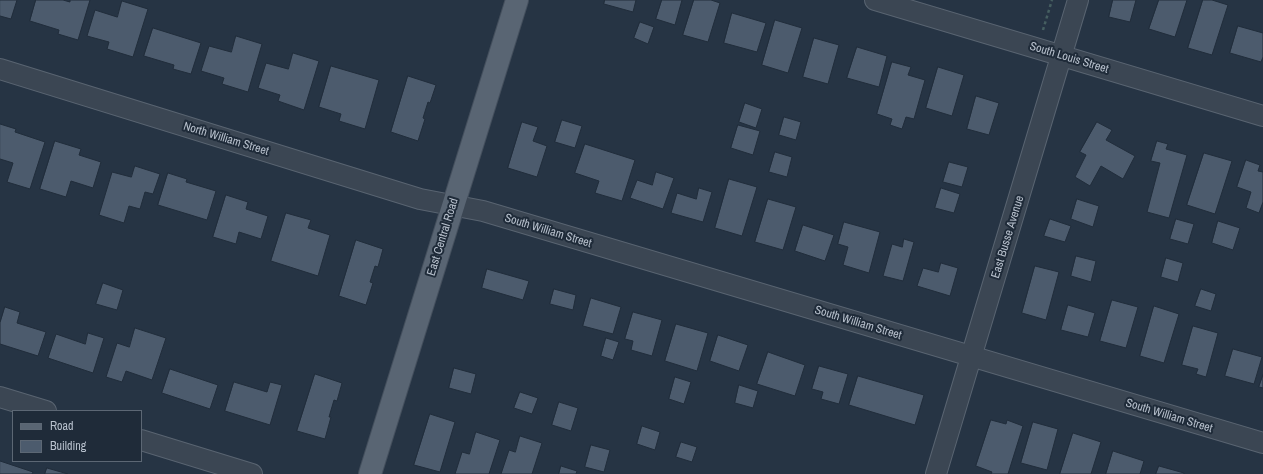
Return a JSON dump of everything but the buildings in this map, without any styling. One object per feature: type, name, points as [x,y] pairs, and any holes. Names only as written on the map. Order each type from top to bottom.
[{"type":"main road","name":"East Central Road","points":[[370,474],[517,0]]},
{"type":"street","name":"South Louis Street","points":[[875,0],[1263,116]]},
{"type":"street","name":"East Busse Avenue","points":[[936,474],[1078,0]]},
{"type":"street","name":"North William Street","points":[[0,69],[420,199],[453,205]]},
{"type":"street","name":"South William Street","points":[[453,205],[491,214],[1263,444]]},
{"type":"street","points":[[0,397],[43,410]]},
{"type":"street","points":[[142,440],[252,474]]},
{"type":"path","points":[[1042,32],[1052,0]]}]
